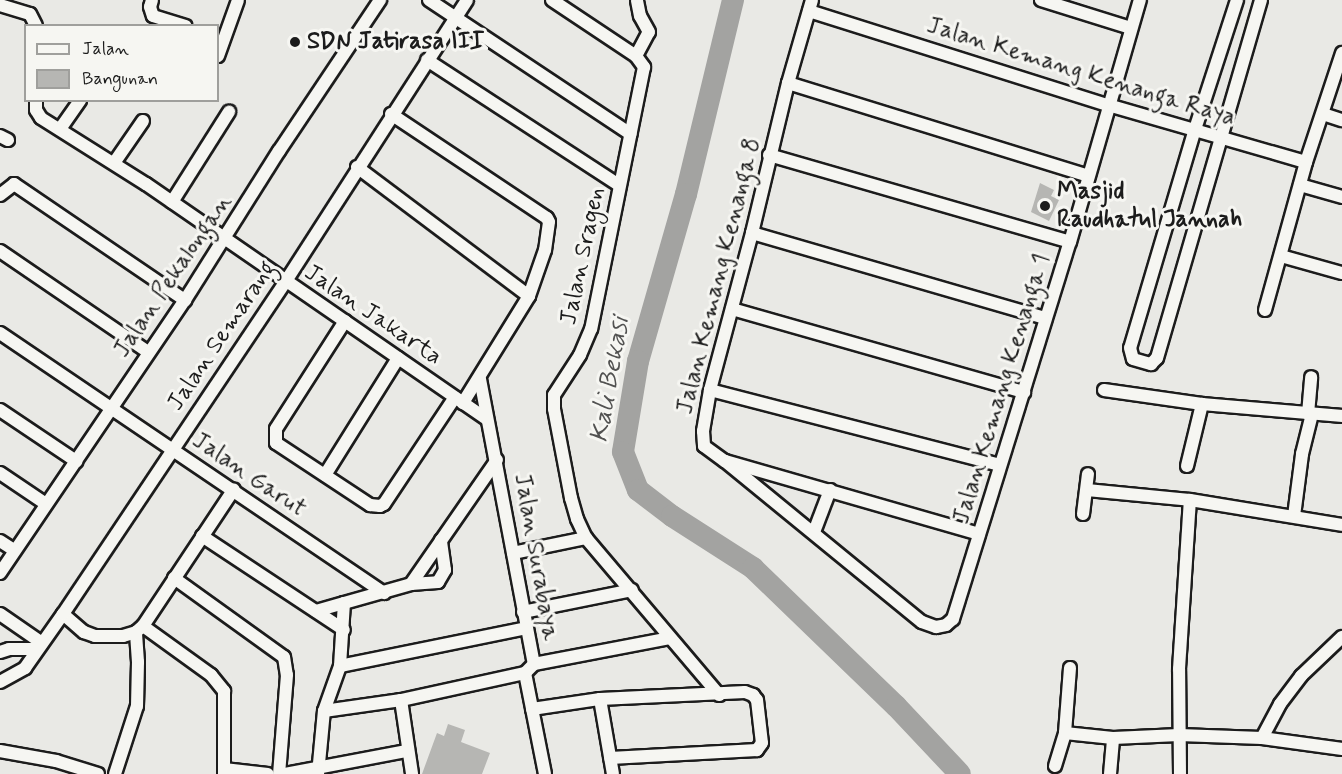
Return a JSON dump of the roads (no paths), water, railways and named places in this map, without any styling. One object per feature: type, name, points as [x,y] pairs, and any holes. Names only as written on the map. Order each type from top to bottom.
[{"type":"street","points":[[152,0],[150,7],[153,16],[179,24]]},
{"type":"street","points":[[219,48],[238,0]]},
{"type":"street","name":"Jalan Pekalongan","points":[[0,573],[185,300],[279,151],[380,0]]},
{"type":"street","points":[[429,0],[630,134]]},
{"type":"street","name":"Jalan Semarang","points":[[0,682],[25,668],[63,614],[172,447],[286,280],[391,114],[467,0]]},
{"type":"street","points":[[552,0],[636,56],[649,32],[640,16],[637,0]]},
{"type":"street","points":[[1041,0],[1131,28]]},
{"type":"street","name":"Jalan Kemang Kenanga 1","points":[[813,532],[922,622],[936,627],[946,625],[953,619],[1070,242],[1140,0]]},
{"type":"street","points":[[1237,0],[1195,129],[1130,348],[1133,359],[1151,364],[1157,358],[1261,0]]},
{"type":"street","points":[[0,5],[30,14],[35,24]]},
{"type":"street","name":"Jalan Kemang Kenanga Raya","points":[[810,5],[1108,105],[1306,162]]},
{"type":"street","name":"Jalan Kemang Kenanga 8","points":[[810,5],[769,155],[752,233],[710,390],[703,438],[704,446],[725,461],[978,534]]},
{"type":"street","points":[[1265,310],[1306,162],[1342,53]]},
{"type":"street","name":"Jalan Sragen","points":[[636,56],[642,63],[644,77],[619,185],[611,239],[591,330],[580,355],[554,395],[553,403],[571,498],[586,538],[719,695]]},
{"type":"street","points":[[427,60],[619,185]]},
{"type":"street","points":[[788,83],[1088,176]]},
{"type":"street","name":"Jalan Jakarta","points":[[36,102],[37,113],[225,238],[487,419]]},
{"type":"street","points":[[60,129],[79,102]]},
{"type":"street","points":[[172,202],[230,112]]},
{"type":"street","points":[[345,321],[274,434],[276,443],[370,505],[384,504],[459,400],[480,379],[529,296],[545,250],[549,226],[547,218],[391,114]]},
{"type":"street","points":[[1323,114],[1342,120]]},
{"type":"street","points":[[114,163],[143,121]]},
{"type":"street","points":[[769,155],[1070,242]]},
{"type":"street","points":[[357,167],[529,296]]},
{"type":"street","points":[[0,195],[14,184],[185,300]]},
{"type":"street","points":[[1300,185],[1342,197]]},
{"type":"street","points":[[752,233],[1045,318]]},
{"type":"street","points":[[0,251],[148,352]]},
{"type":"street","points":[[1281,256],[1342,273]]},
{"type":"street","points":[[732,309],[1024,392]]},
{"type":"street","name":"Jalan Garut","points":[[0,333],[172,447],[384,593]]},
{"type":"street","points":[[325,475],[398,358]]},
{"type":"street","points":[[1294,516],[1310,414],[1311,377]]},
{"type":"street","name":"Jalan Surabaya","points":[[480,379],[534,664],[525,673],[545,774]]},
{"type":"street","points":[[710,390],[999,465]]},
{"type":"street","points":[[1104,390],[1202,404],[1342,416]]},
{"type":"street","points":[[1187,466],[1202,404]]},
{"type":"street","points":[[0,410],[76,461]]},
{"type":"street","points":[[411,584],[497,460]]},
{"type":"street","points":[[725,461],[813,532],[830,490]]},
{"type":"street","points":[[0,473],[46,504]]},
{"type":"street","points":[[1083,514],[1088,474]]},
{"type":"street","points":[[115,774],[137,706],[139,629],[234,489]]},
{"type":"street","points":[[1087,490],[1190,500],[1342,525]]},
{"type":"street","points":[[1180,774],[1179,669],[1190,500]]},
{"type":"street","points":[[202,536],[344,630]]},
{"type":"street","points":[[513,553],[586,538]]},
{"type":"street","points":[[316,611],[411,584],[438,582],[443,577],[444,564],[441,540]]},
{"type":"street","points":[[0,541],[14,550]]},
{"type":"street","points":[[174,578],[284,657],[287,675],[279,774]]},
{"type":"street","points":[[523,612],[632,590]]},
{"type":"street","points":[[319,771],[324,711],[340,666],[344,603]]},
{"type":"street","points":[[0,614],[40,646]]},
{"type":"street","points":[[63,614],[84,632],[95,636],[111,638],[139,629]]},
{"type":"street","points":[[340,666],[526,628]]},
{"type":"street","points":[[139,629],[212,675],[224,691],[224,771],[268,774]]},
{"type":"street","points":[[1262,738],[1280,704],[1301,676],[1342,637]]},
{"type":"street","points":[[534,664],[670,638]]},
{"type":"street","points":[[0,652],[40,646]]},
{"type":"street","points":[[1055,765],[1065,733],[1070,668]]},
{"type":"street","points":[[324,711],[400,700],[525,673]]},
{"type":"street","points":[[532,709],[600,699],[746,692],[757,700],[762,743],[757,750],[610,758]]},
{"type":"street","points":[[600,699],[613,774]]},
{"type":"street","points":[[400,700],[412,774]]},
{"type":"street","points":[[1065,733],[1113,738],[1179,735],[1262,738],[1342,749]]},
{"type":"street","points":[[1110,774],[1113,738]]},
{"type":"street","points":[[0,751],[56,761],[94,773]]},
{"type":"street","points":[[285,774],[319,771],[407,751]]},
{"type":"waterway","name":"Kali Bekasi","points":[[733,0],[686,194],[638,361],[623,452],[638,490],[672,516],[753,568],[896,706],[960,774]]},
{"type":"place","name":"SDN Jatirasa III","points":[[295,42]]},
{"type":"place","name":"Masjid Raudhatul Jannah","points":[[1045,206]]}]
